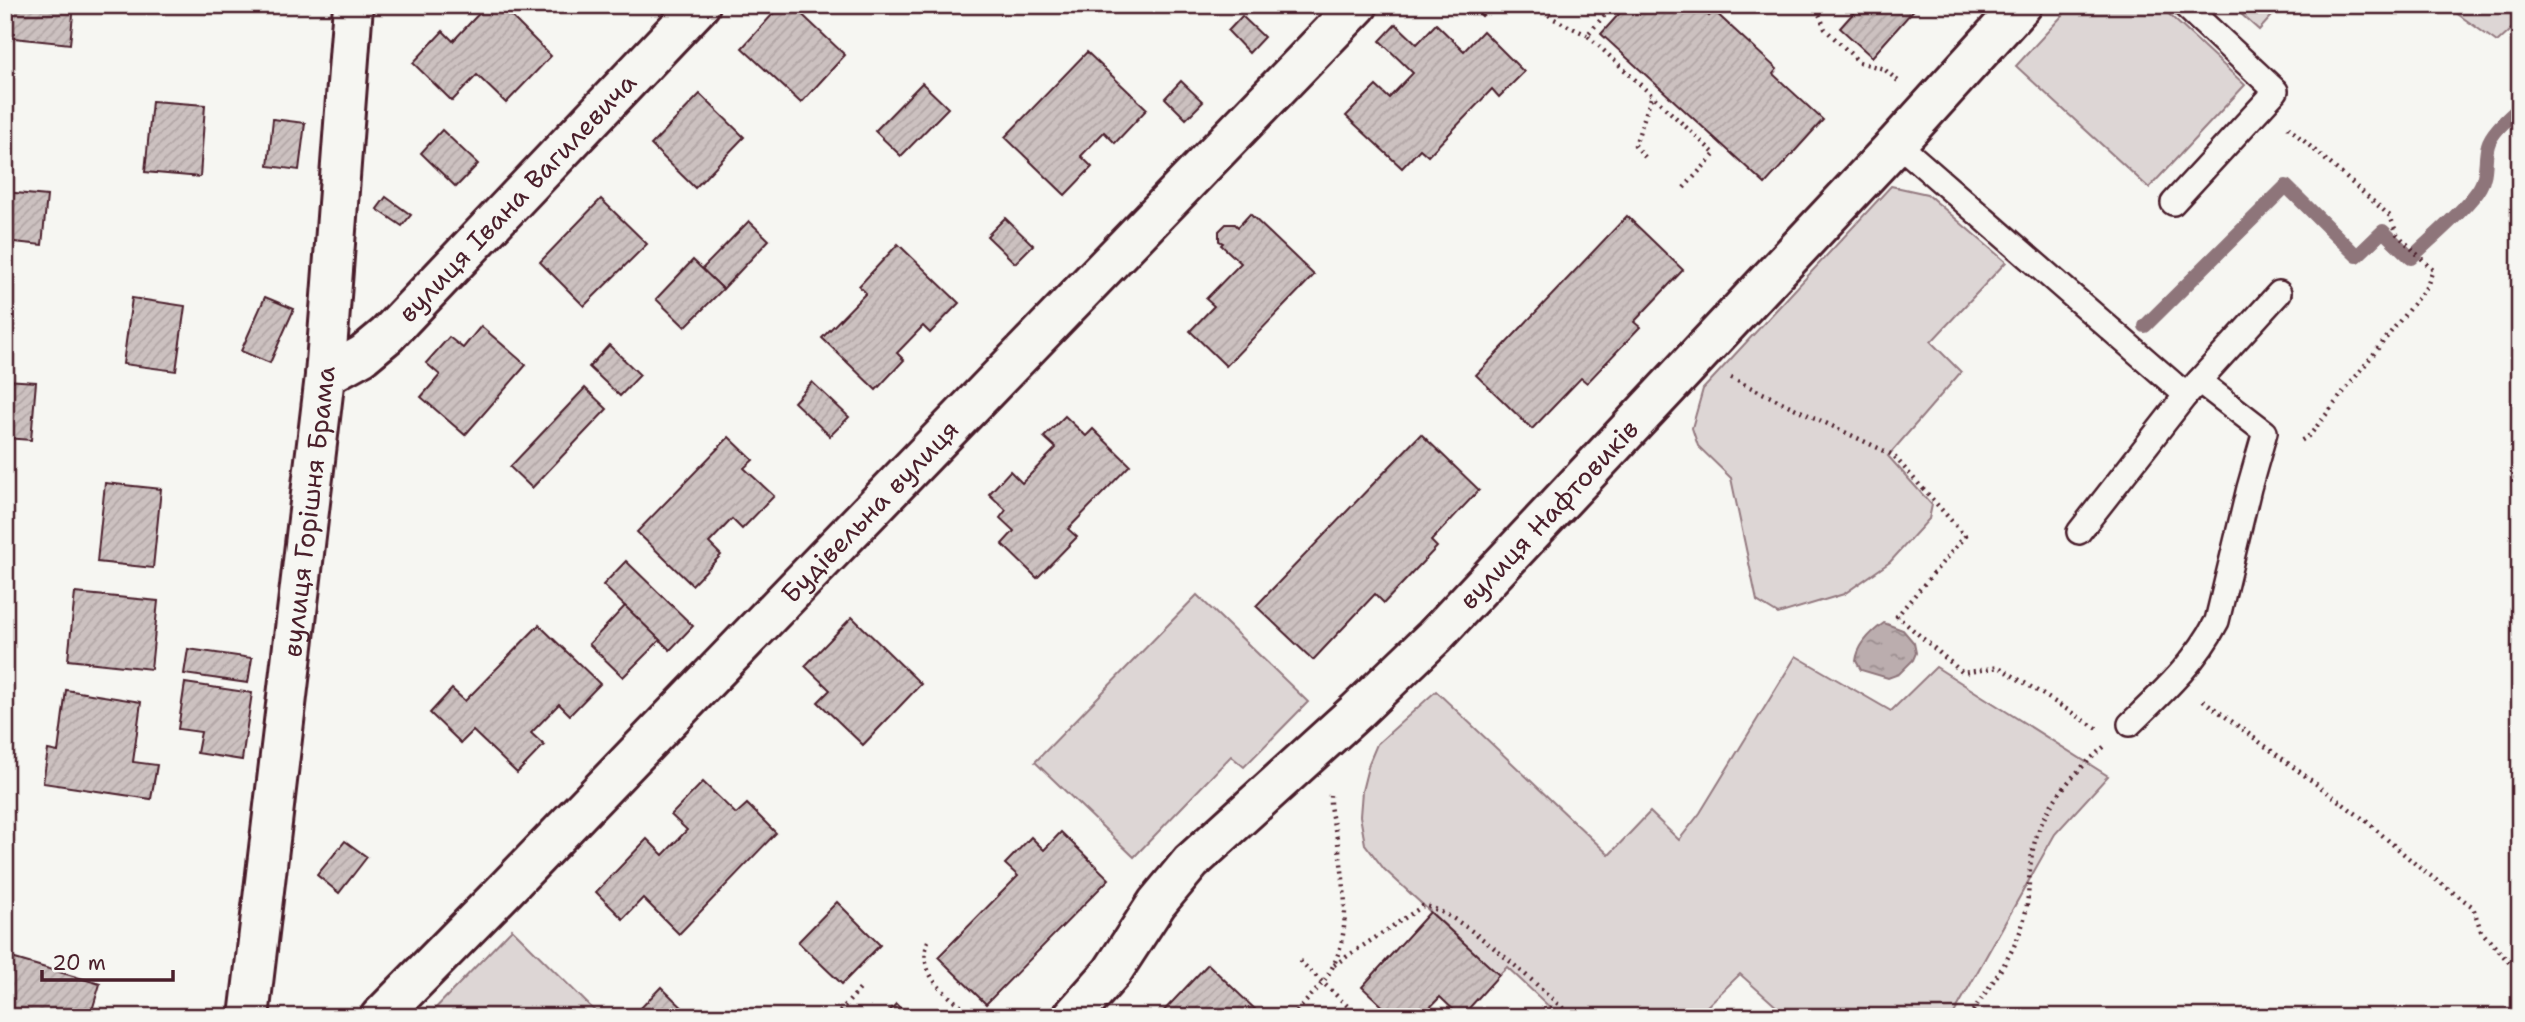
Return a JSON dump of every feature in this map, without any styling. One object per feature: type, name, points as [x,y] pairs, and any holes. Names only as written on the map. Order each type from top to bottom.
[{"type":"street","name":"вулиця Горішня Брама","points":[[250,1017],[325,376],[353,5]]},
{"type":"street","name":"вулиця Івана Вагилевича","points":[[325,376],[363,355],[387,335],[700,5]]},
{"type":"street","name":"Будівельна вулиця","points":[[380,1017],[1358,5]]},
{"type":"street","name":"вулиця Нафтовиків","points":[[1072,1017],[1112,972],[1157,903],[1191,862],[1434,638],[1897,144],[2022,5]]},
{"type":"lane","points":[[2174,203],[2276,91],[2184,5]]},
{"type":"lane","points":[[1897,144],[2192,388],[2266,432],[2249,488],[2217,621],[2207,640],[2176,680],[2122,731]]},
{"type":"lane","points":[[2079,532],[2192,388],[2279,293]]},
{"type":"path","points":[[1539,5],[1552,18],[1587,35],[1715,154],[1681,191]]},
{"type":"path","points":[[1587,35],[1614,5]]},
{"type":"path","points":[[1809,5],[1820,16],[1825,29],[1858,62],[1884,69],[1928,108]]},
{"type":"path","points":[[1645,157],[1635,145],[1652,95]]},
{"type":"path","points":[[2264,105],[2390,216],[2397,234],[2433,270],[2427,286],[2310,435],[2298,443],[2285,445],[2266,432]]},
{"type":"path","points":[[1702,351],[1730,377],[1893,455],[1965,536],[1897,616],[1963,673],[1999,667],[2122,731],[2078,769],[2051,805],[2039,830],[2032,854],[2025,916],[2017,942],[1969,1017]]},
{"type":"path","points":[[2176,680],[2366,821],[2420,868],[2473,907],[2481,931],[2516,970],[2520,991]]},
{"type":"path","points":[[1292,1017],[1333,966],[1345,929],[1345,887],[1329,808],[1333,733]]},
{"type":"path","points":[[1333,966],[1423,906],[1433,906],[1448,914],[1511,962],[1567,1012]]},
{"type":"path","points":[[928,941],[924,953],[928,974],[973,1017]]},
{"type":"path","points":[[1300,961],[1359,1017]]},
{"type":"path","points":[[835,1017],[860,989]]},
{"type":"shaded area","points":[[2072,5],[2159,5],[2245,85],[2149,188],[2016,66]]},
{"type":"shaded area","points":[[2231,5],[2282,5],[2259,30]]},
{"type":"shaded area","points":[[2445,5],[2520,5],[2520,21],[2497,42]]},
{"type":"shaded area","points":[[1891,186],[1927,194],[2006,262],[1931,342],[1961,372],[1888,456],[1932,505],[1929,519],[1890,562],[1844,594],[1778,614],[1757,601],[1731,478],[1698,446],[1692,428],[1703,389]]},
{"type":"shaded area","points":[[1197,595],[1308,702],[1244,767],[1231,756],[1134,857],[1035,762]]},
{"type":"shaded area","points":[[1796,656],[1891,711],[1936,667],[2108,776],[2055,834],[1952,1017],[1788,1017],[1740,974],[1696,1017],[1560,1017],[1507,967],[1499,975],[1384,869],[1365,844],[1360,816],[1362,791],[1377,744],[1436,691],[1609,855],[1650,812],[1679,840],[1700,813]]},
{"type":"shaded area","points":[[512,929],[601,1017],[427,1017]]},
{"type":"water","points":[[1884,623],[1903,630],[1914,643],[1916,653],[1899,674],[1888,678],[1861,670],[1856,661],[1859,649],[1866,639]]},
{"type":"building","points":[[5,5],[74,5],[70,44],[5,37]]},
{"type":"building","points":[[487,5],[500,5],[551,56],[506,103],[477,75],[452,101],[413,63],[443,31],[453,41]]},
{"type":"building","points":[[781,5],[792,5],[845,55],[801,103],[742,48]]},
{"type":"building","points":[[1470,5],[1493,5],[1482,16]]},
{"type":"building","points":[[1627,5],[1698,5],[1709,16],[1714,11],[1777,69],[1773,74],[1823,120],[1765,184],[1601,34]]},
{"type":"building","points":[[1851,5],[1918,5],[1872,57],[1840,28],[1856,10]]},
{"type":"building","points":[[1242,16],[1264,37],[1249,53],[1228,31]]},
{"type":"building","points":[[1396,24],[1417,44],[1436,24],[1464,51],[1483,31],[1524,72],[1499,97],[1492,89],[1428,156],[1420,149],[1402,168],[1346,116],[1376,86],[1389,98],[1413,73],[1380,41]]},
{"type":"building","points":[[1087,52],[1147,109],[1115,143],[1104,132],[1081,156],[1092,167],[1065,195],[1005,137]]},
{"type":"building","points":[[1181,81],[1203,102],[1186,119],[1165,98]]},
{"type":"building","points":[[922,83],[948,108],[901,156],[875,131]]},
{"type":"building","points":[[700,94],[744,137],[695,188],[651,145]]},
{"type":"building","points":[[152,101],[205,105],[200,177],[145,172]]},
{"type":"building","points":[[273,119],[305,123],[299,170],[268,166]]},
{"type":"building","points":[[442,130],[478,164],[456,187],[421,153]]},
{"type":"building","points":[[5,192],[47,196],[42,245],[5,241]]},
{"type":"building","points":[[386,197],[411,215],[402,226],[377,209]]},
{"type":"building","points":[[601,199],[647,244],[584,306],[540,262]]},
{"type":"building","points":[[1250,214],[1314,275],[1226,366],[1190,331],[1214,306],[1206,299],[1241,263],[1221,245],[1223,243],[1219,241],[1219,231],[1226,224],[1235,224],[1238,227]]},
{"type":"building","points":[[1627,216],[1683,270],[1634,322],[1640,327],[1587,383],[1581,378],[1532,429],[1476,375]]},
{"type":"building","points":[[1005,218],[1033,245],[1015,263],[987,236]]},
{"type":"building","points":[[749,221],[769,240],[723,289],[702,269]]},
{"type":"building","points":[[898,244],[959,303],[930,333],[923,326],[897,353],[904,360],[876,390],[822,338],[866,293],[859,286]]},
{"type":"building","points":[[693,260],[723,289],[685,327],[656,299]]},
{"type":"building","points":[[265,297],[294,309],[270,363],[241,351]]},
{"type":"building","points":[[132,298],[185,306],[176,371],[123,364]]},
{"type":"building","points":[[481,326],[526,365],[465,435],[421,397],[440,375],[426,363],[449,337],[463,348]]},
{"type":"building","points":[[609,345],[640,375],[620,396],[589,367]]},
{"type":"building","points":[[5,380],[36,382],[31,440],[5,438]]},
{"type":"building","points":[[812,382],[849,417],[830,436],[794,402]]},
{"type":"building","points":[[585,388],[607,409],[532,488],[510,467]]},
{"type":"building","points":[[1065,416],[1086,436],[1093,429],[1130,465],[1068,529],[1077,537],[1037,578],[1002,544],[1014,531],[1000,518],[1006,510],[989,494],[1010,471],[1022,483],[1056,448],[1044,437]]},
{"type":"building","points":[[1421,434],[1479,490],[1431,541],[1437,547],[1384,603],[1375,594],[1313,660],[1256,606]]},
{"type":"building","points":[[729,437],[753,460],[744,468],[774,496],[742,529],[732,519],[709,543],[721,555],[692,585],[637,532]]},
{"type":"building","points":[[105,483],[161,489],[153,568],[97,562]]},
{"type":"building","points":[[626,561],[693,626],[670,650],[603,585]]},
{"type":"building","points":[[75,593],[158,601],[151,669],[68,660]]},
{"type":"building","points":[[625,606],[660,640],[623,677],[589,644]]},
{"type":"building","points":[[852,617],[921,684],[863,745],[818,702],[830,690],[805,666]]},
{"type":"building","points":[[539,625],[600,684],[570,715],[559,704],[531,733],[544,745],[517,773],[473,731],[461,743],[430,713],[452,689],[465,701]]},
{"type":"building","points":[[188,649],[252,658],[248,683],[184,674]]},
{"type":"building","points":[[185,683],[252,693],[242,760],[197,753],[201,732],[178,729]]},
{"type":"building","points":[[66,690],[141,702],[133,762],[157,765],[151,799],[43,783],[48,750],[58,752]]},
{"type":"building","points":[[703,782],[736,814],[747,804],[776,833],[679,934],[643,898],[623,919],[596,892],[647,839],[663,855],[687,830],[671,815]]},
{"type":"building","points":[[1061,832],[1109,879],[986,1004],[938,957],[1018,876],[1005,864],[1031,837],[1044,850]]},
{"type":"building","points":[[345,841],[367,857],[339,893],[317,875]]},
{"type":"building","points":[[837,902],[880,945],[842,984],[798,942]]},
{"type":"building","points":[[1430,912],[1499,975],[1461,1017],[1440,997],[1421,1017],[1394,1017],[1362,987]]},
{"type":"building","points":[[5,956],[100,984],[90,1017],[5,1017]]},
{"type":"building","points":[[1208,964],[1258,1012],[1254,1017],[1158,1017]]},
{"type":"building","points":[[661,987],[692,1017],[639,1017],[636,1013]]},
{"type":"building","points":[[896,1004],[909,1017],[884,1017]]},
{"type":"waterway","points":[[2145,326],[2286,186],[2357,256],[2383,231],[2411,258],[2475,195],[2484,176],[2490,140],[2520,107]]}]
